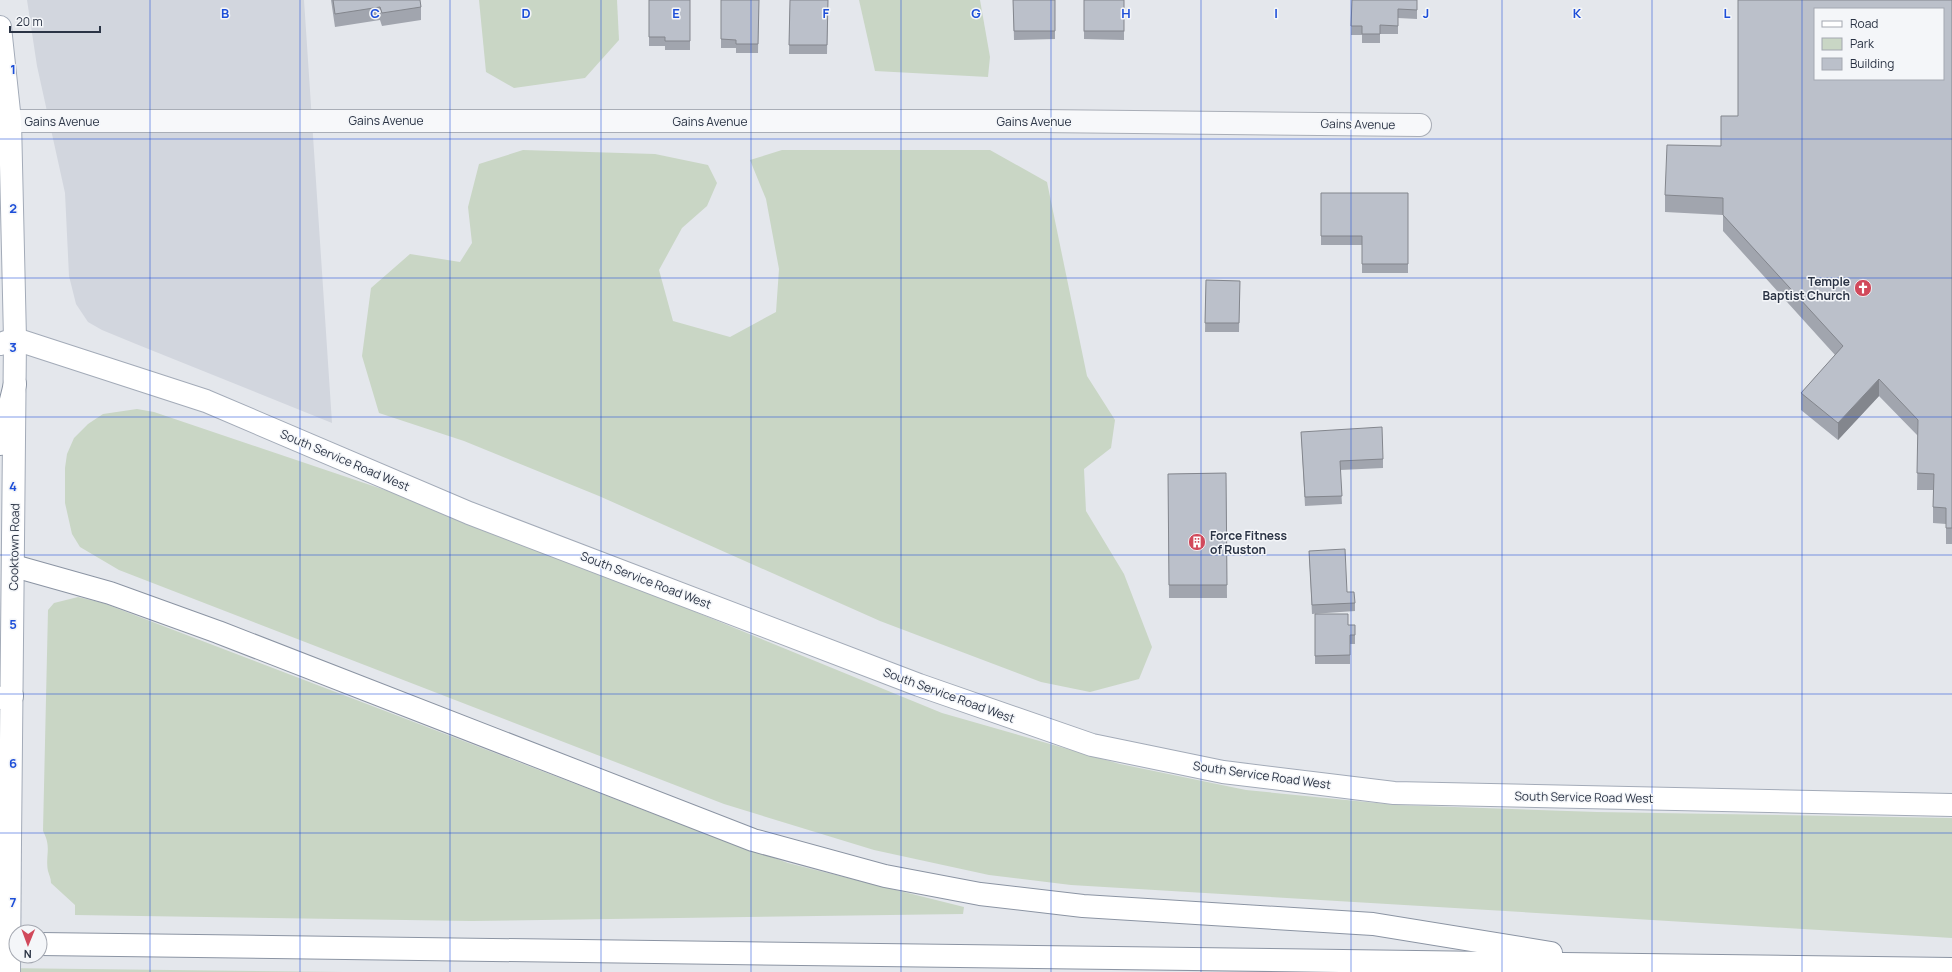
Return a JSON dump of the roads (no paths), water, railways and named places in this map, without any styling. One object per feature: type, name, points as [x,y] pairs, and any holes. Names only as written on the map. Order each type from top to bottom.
[{"type":"main road","name":"Cooktown Road","points":[[0,27],[5,121],[8,341],[15,384],[14,566],[6,697],[10,842],[9,972]]},
{"type":"main road","name":"South Service Road West","points":[[8,341],[206,401],[469,513],[919,685],[1092,745],[1223,772],[1394,793],[1952,805]]},
{"type":"main road","points":[[0,444],[15,384]]},
{"type":"main road","points":[[14,566],[110,593],[218,632],[753,840],[885,876],[980,894],[1083,906],[1373,924],[1628,965]]},
{"type":"main road","points":[[48,944],[1952,969]]},
{"type":"street","name":"Gains Avenue","points":[[5,121],[1042,121],[1420,125]]},
{"type":"place","name":"Temple Baptist Church","points":[[1863,288]]},
{"type":"place","name":"Force Fitness of Ruston","points":[[1197,542]]}]
